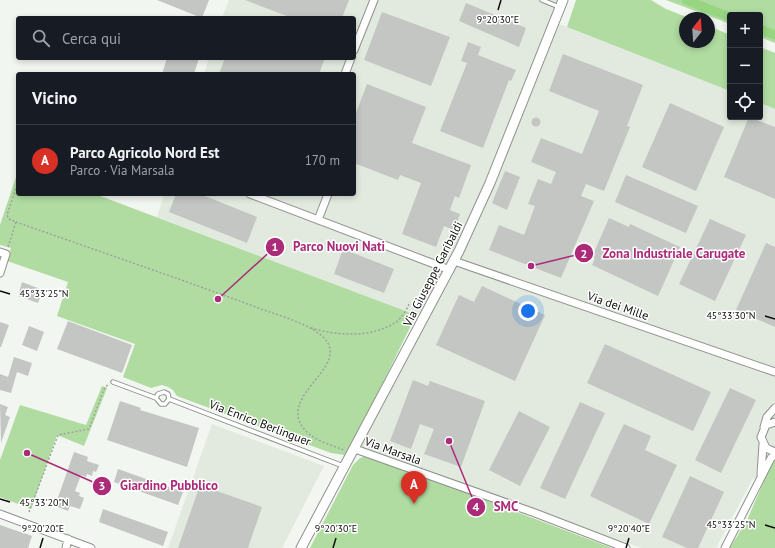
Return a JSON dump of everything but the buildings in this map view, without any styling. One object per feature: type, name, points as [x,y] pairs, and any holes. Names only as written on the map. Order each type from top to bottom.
[{"type":"street","points":[[356,45],[374,0]]},
{"type":"street","name":"Via Giuseppe Garibaldi","points":[[302,548],[450,270],[488,187],[562,4]]},
{"type":"street","points":[[346,72],[350,60]]},
{"type":"street","points":[[256,196],[450,270]]},
{"type":"street","points":[[270,201],[271,196]]},
{"type":"street","points":[[318,220],[327,196]]},
{"type":"street","points":[[0,273],[3,253]]},
{"type":"street","name":"Via dei Mille","points":[[454,261],[775,372]]},
{"type":"street","points":[[760,478],[763,444],[761,433],[767,417],[775,408]]},
{"type":"street","points":[[761,433],[766,425],[775,422]]},
{"type":"street","points":[[763,444],[766,448],[775,452]]},
{"type":"street","name":"Via Marsala","points":[[353,451],[535,513],[626,548]]},
{"type":"street","points":[[725,548],[760,478],[771,458],[775,455]]},
{"type":"street","points":[[0,514],[91,548]]},
{"type":"street","points":[[66,548],[68,539]]},
{"type":"lane","points":[[542,0],[562,4]]},
{"type":"lane","name":"Via Enrico Berlinguer","points":[[113,382],[156,398],[161,404],[165,404],[169,399]]},
{"type":"lane","name":"Via Enrico Berlinguer","points":[[156,398],[158,394],[162,392],[168,394],[169,399],[345,466]]},
{"type":"path","points":[[16,188],[7,215],[9,219],[309,328],[327,333],[344,334],[374,330],[397,322],[410,302]]},
{"type":"path","points":[[3,253],[16,222]]},
{"type":"path","points":[[309,328],[328,343],[330,356],[327,365],[302,396],[299,404],[299,418],[304,429],[317,439],[353,451]]},
{"type":"path","points":[[29,512],[58,435],[89,429],[105,387],[113,382]]},
{"type":"shaded area","points":[[229,0],[562,0],[554,22],[727,90],[727,120],[763,120],[763,104],[775,109],[775,464],[752,480],[716,548],[641,548],[357,447],[426,319],[157,217],[163,196],[356,196],[356,72],[205,72],[208,60],[356,60],[356,16],[223,16]]},
{"type":"shaded area","points":[[212,424],[324,466],[282,548],[168,548]]},
{"type":"green space","points":[[576,0],[651,0],[666,9],[679,14],[679,48],[715,48],[715,29],[727,34],[727,90],[567,27]]},
{"type":"green space","points":[[666,0],[775,0],[775,43],[763,38],[763,12],[727,12],[727,23],[715,18],[715,12],[698,12]]},
{"type":"green space","points":[[763,48],[775,53],[775,109],[763,104]]},
{"type":"green space","points":[[16,177],[16,196],[100,196],[416,315],[350,450],[344,455],[331,453],[177,396],[173,390],[168,387],[162,385],[151,388],[123,377],[135,344],[57,316],[68,282],[7,261],[11,248],[0,245],[0,225]]},
{"type":"green space","points":[[102,386],[107,388],[84,446],[57,435],[31,509],[0,497],[0,460],[20,405],[86,425]]},
{"type":"green space","points":[[775,455],[775,548],[730,548],[748,518]]},
{"type":"green space","points":[[366,456],[612,548],[310,548],[353,465],[360,458]]},
{"type":"waterway","points":[[686,0],[727,16]]},
{"type":"waterway","points":[[763,30],[775,35]]},
{"type":"place","name":"Zona Industriale Carugate","points":[[531,266]]},
{"type":"place","name":"Parco Nuovi Nati","points":[[218,299]]},
{"type":"place","name":"SMC","points":[[449,441]]},
{"type":"place","name":"Giardino Pubblico","points":[[27,453]]},
{"type":"place","name":"Parco Agricolo Nord Est","points":[[414,504]]}]
